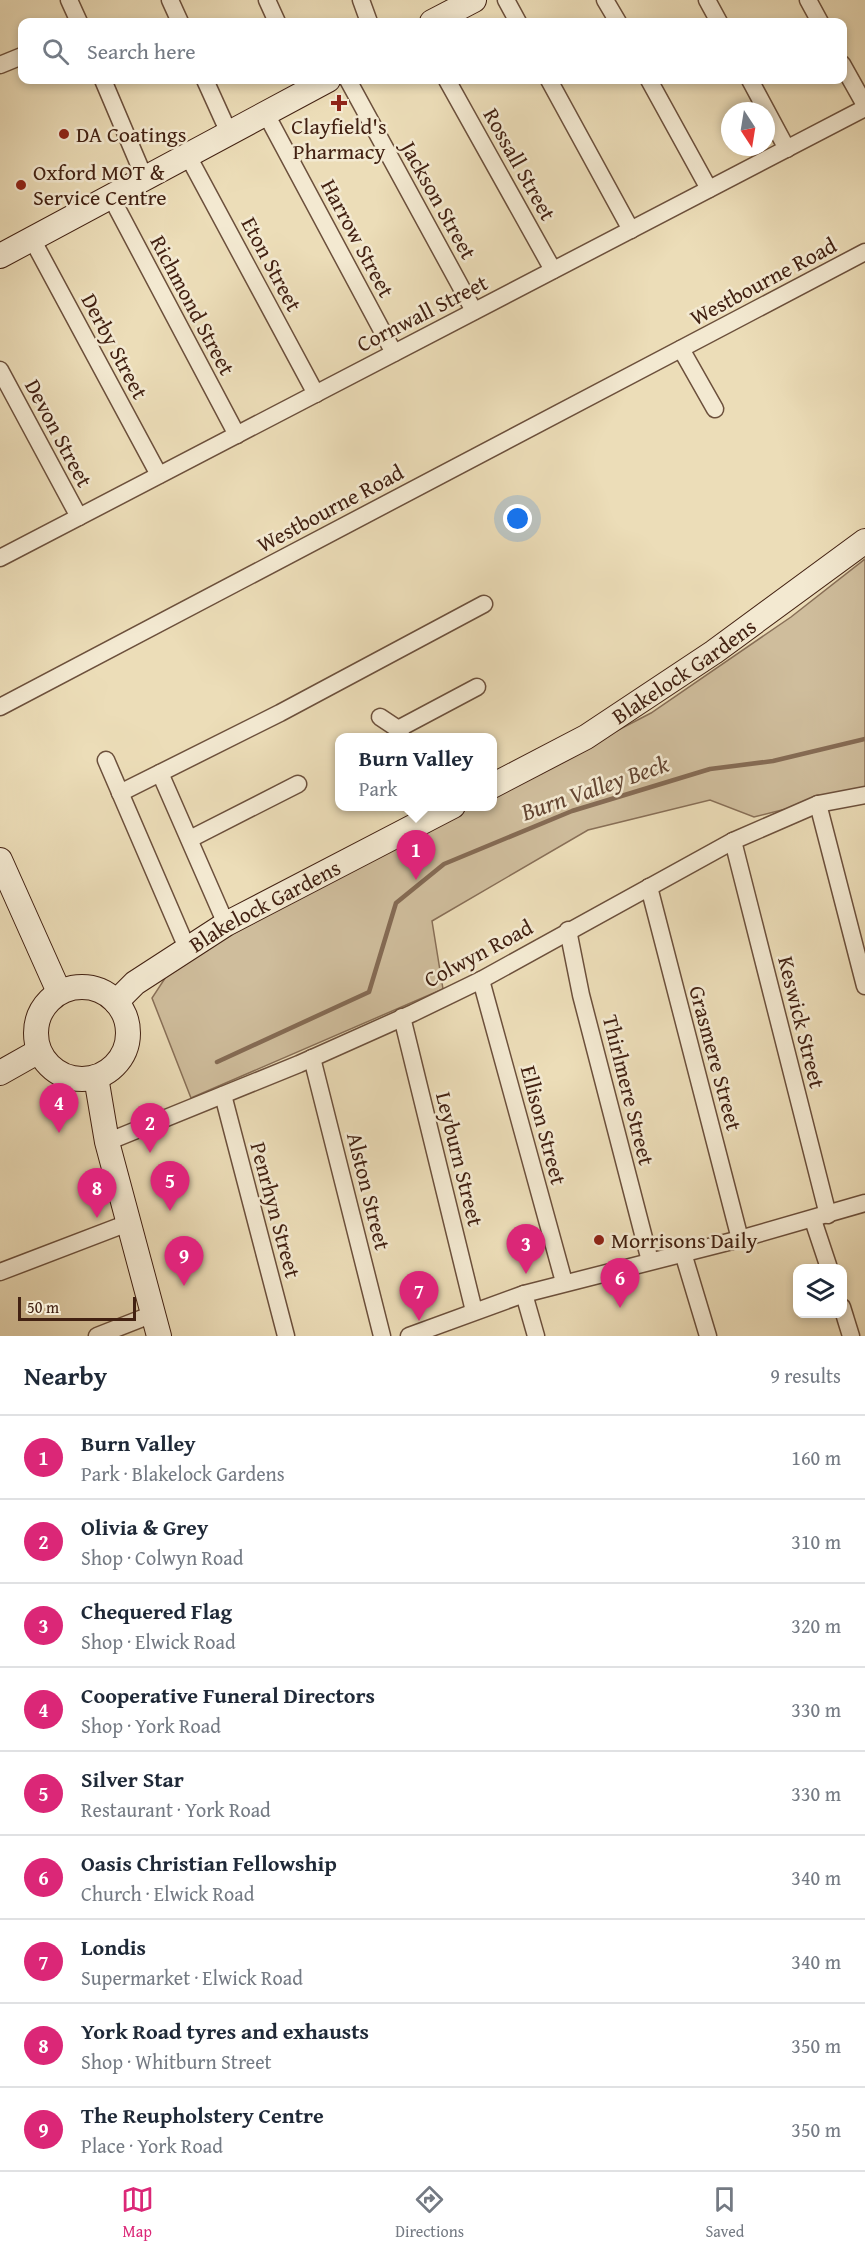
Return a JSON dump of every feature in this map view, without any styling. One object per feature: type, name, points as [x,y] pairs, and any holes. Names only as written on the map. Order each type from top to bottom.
[{"type":"street","points":[[69,0],[77,18]]},
{"type":"street","points":[[170,0],[178,18]]},
{"type":"street","points":[[267,0],[275,18]]},
{"type":"street","points":[[361,0],[368,18]]},
{"type":"street","points":[[440,18],[474,0]]},
{"type":"street","points":[[506,0],[516,18]]},
{"type":"street","points":[[605,0],[616,18]]},
{"type":"street","points":[[707,0],[717,18]]},
{"type":"street","points":[[808,0],[818,18]]},
{"type":"street","points":[[0,65],[18,58]]},
{"type":"street","points":[[847,72],[865,107]]},
{"type":"street","points":[[105,84],[145,178]]},
{"type":"street","points":[[208,84],[229,133]]},
{"type":"street","points":[[0,256],[266,114],[311,84]]},
{"type":"street","name":"Jackson Street","points":[[350,84],[474,311]]},
{"type":"street","name":"Rossall Street","points":[[449,84],[553,270]]},
{"type":"street","points":[[551,84],[631,230]]},
{"type":"street","points":[[651,84],[709,189]]},
{"type":"street","points":[[752,84],[787,149]]},
{"type":"street","name":"Cornwall Street","points":[[0,557],[865,107]]},
{"type":"street","name":"Harrow Street","points":[[266,114],[394,353]]},
{"type":"street","name":"Eton Street","points":[[188,156],[316,393]]},
{"type":"street","name":"Richmond Street","points":[[111,197],[237,435]]},
{"type":"street","name":"Derby Street","points":[[32,238],[159,475]]},
{"type":"street","name":"Westbourne Road","points":[[0,707],[865,252]]},
{"type":"street","name":"Westbourne Road","points":[[681,349],[715,409]]},
{"type":"street","name":"Devon Street","points":[[0,370],[79,517]]},
{"type":"street","name":"Blakelock Gardens","points":[[497,783],[606,724],[714,652],[865,541]]},
{"type":"street","points":[[120,793],[484,604]]},
{"type":"street","points":[[380,717],[400,733],[477,687]]},
{"type":"street","points":[[106,760],[187,948]]},
{"type":"street","points":[[160,773],[226,924]]},
{"type":"street","points":[[190,839],[298,784]]},
{"type":"street","name":"Colwyn Road","points":[[107,1142],[312,1058],[481,980],[733,841],[818,804],[865,795]]},
{"type":"street","points":[[818,804],[865,986]]},
{"type":"street","name":"Blakelock Gardens","points":[[116,1002],[135,983],[226,924],[438,811]]},
{"type":"street","name":"Keswick Street","points":[[733,841],[820,1217],[828,1264]]},
{"type":"street","points":[[0,860],[59,992]]},
{"type":"street","name":"Grasmere Street","points":[[649,887],[740,1239]]},
{"type":"street","name":"Thirlmere Street","points":[[568,930],[581,995],[650,1261]]},
{"type":"street","name":"Ellison Street","points":[[481,980],[564,1282]]},
{"type":"street","points":[[83,986],[107,994],[116,1002],[126,1022],[127,1045],[115,1065],[96,1077],[83,1079],[63,1075],[46,1063],[39,1051],[36,1024],[48,1001],[59,992],[83,986]]},
{"type":"street","name":"Leyburn Street","points":[[408,1015],[474,1311]]},
{"type":"street","points":[[0,1073],[39,1051]]},
{"type":"street","name":"Alston Street","points":[[312,1058],[382,1336]]},
{"type":"street","points":[[96,1077],[107,1142],[156,1325],[97,1336]]},
{"type":"street","name":"Penrhyn Street","points":[[224,1095],[286,1336]]},
{"type":"street","points":[[409,1336],[474,1311],[564,1282],[740,1239],[865,1203]]},
{"type":"street","points":[[0,1272],[128,1223]]},
{"type":"street","points":[[683,1253],[708,1336]]},
{"type":"street","points":[[524,1294],[536,1336]]},
{"type":"street","points":[[846,1318],[851,1336]]},
{"type":"shaded area","points":[[865,559],[865,789],[754,817],[710,800],[588,830],[432,921],[443,989],[191,1098],[152,998],[173,966],[463,811],[497,811],[497,793],[651,713],[791,617]]},
{"type":"waterway","name":"Burn Valley Beck","points":[[217,1062],[369,992],[396,903],[444,864],[572,811],[710,769],[773,761],[865,739]]},
{"type":"place","name":"Clayfield's Pharmacy","points":[[339,103]]},
{"type":"place","name":"DA Coatings","points":[[64,134]]},
{"type":"place","name":"Oxford MOT & Service Centre","points":[[21,185]]},
{"type":"place","name":"Burn Valley","points":[[416,880]]},
{"type":"place","name":"Cooperative Funeral Directors","points":[[59,1133]]},
{"type":"place","name":"Olivia & Grey","points":[[150,1153]]},
{"type":"place","name":"Silver Star","points":[[170,1211]]},
{"type":"place","name":"York Road tyres and exhausts","points":[[97,1218]]},
{"type":"place","name":"Morrisons Daily","points":[[599,1240]]},
{"type":"place","name":"Chequered Flag","points":[[526,1274]]},
{"type":"place","name":"The Reupholstery Centre","points":[[184,1286]]},
{"type":"place","name":"Oasis Christian Fellowship","points":[[620,1308]]},
{"type":"place","name":"Londis","points":[[419,1321]]}]
